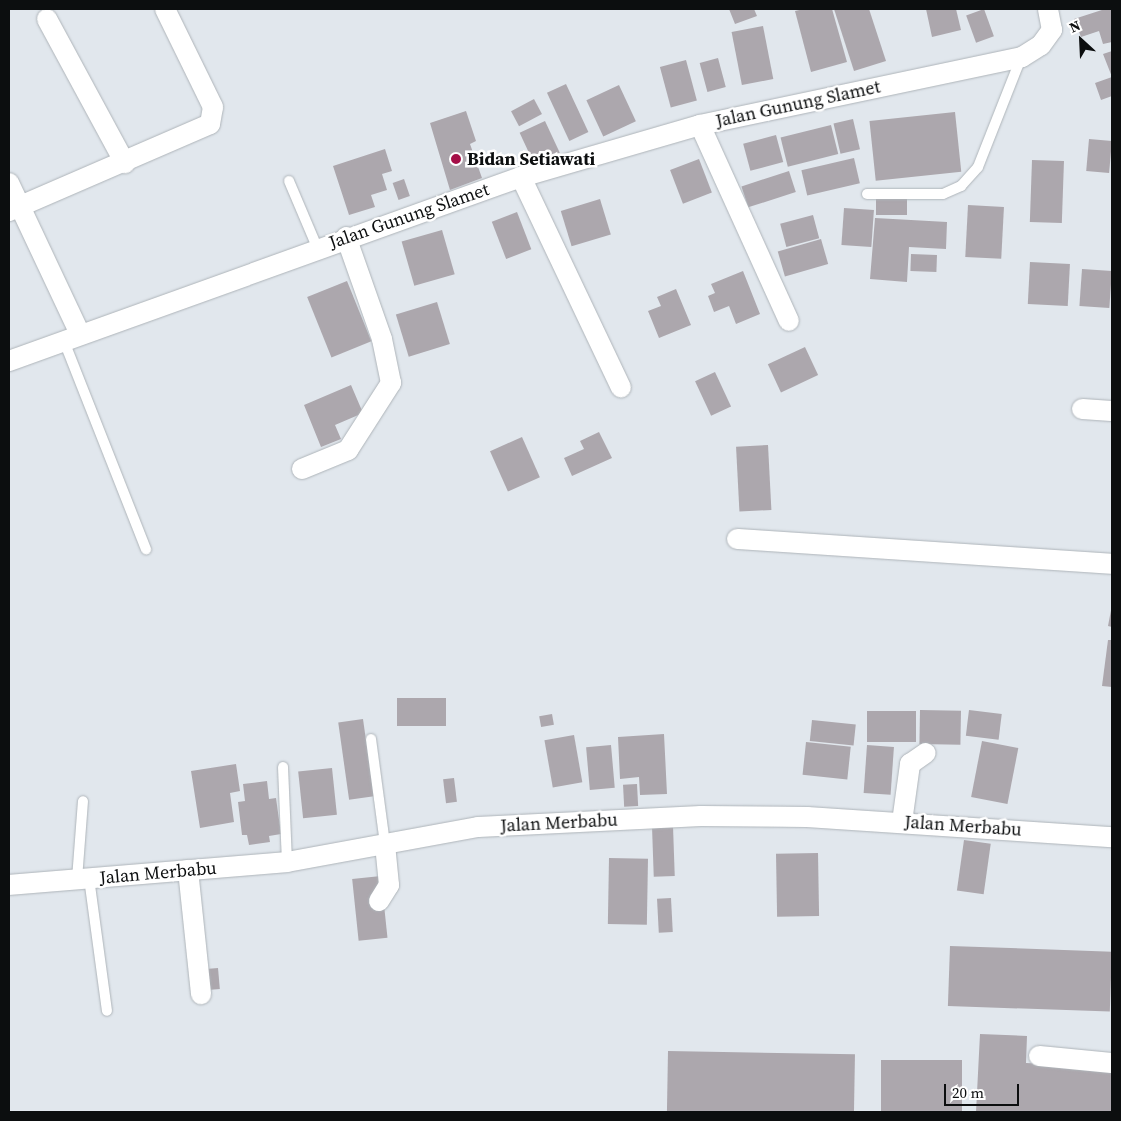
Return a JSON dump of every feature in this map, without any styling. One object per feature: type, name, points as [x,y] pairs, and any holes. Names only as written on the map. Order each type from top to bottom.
[{"type":"street","points":[[15,208],[202,131],[214,117],[165,9]]},
{"type":"street","name":"Jalan Gunung Slamet","points":[[9,361],[346,237],[521,177],[700,125],[1022,57],[1041,45],[1052,30],[1048,9]]},
{"type":"street","points":[[47,19],[125,163]]},
{"type":"street","points":[[700,125],[788,321]]},
{"type":"street","points":[[521,177],[620,388]]},
{"type":"street","points":[[9,183],[15,208],[72,338]]},
{"type":"street","points":[[302,469],[348,450],[391,383],[382,339],[346,237]]},
{"type":"street","points":[[1082,409],[1112,411]]},
{"type":"street","points":[[737,539],[1112,564]]},
{"type":"street","points":[[902,822],[910,764],[926,753]]},
{"type":"street","name":"Jalan Merbabu","points":[[9,885],[287,862],[478,827],[701,816],[902,822],[1112,837]]},
{"type":"street","points":[[379,901],[389,885],[385,844]]},
{"type":"street","points":[[188,870],[201,994]]},
{"type":"street","points":[[1039,1056],[1112,1063]]},
{"type":"lane","points":[[867,194],[943,194],[961,186],[978,167],[1022,57]]},
{"type":"lane","points":[[290,180],[317,248]]},
{"type":"lane","points":[[72,338],[146,549]]},
{"type":"lane","points":[[371,739],[385,844]]},
{"type":"lane","points":[[283,767],[287,862]]},
{"type":"lane","points":[[83,801],[83,879],[107,1011]]},
{"type":"building","points":[[729,9],[754,9],[757,16],[735,24]]},
{"type":"building","points":[[804,9],[832,9],[847,62],[811,72],[795,11]]},
{"type":"building","points":[[834,9],[869,9],[886,61],[854,71]]},
{"type":"building","points":[[926,9],[956,9],[961,30],[932,37]]},
{"type":"building","points":[[984,9],[994,36],[976,43],[966,15]]},
{"type":"building","points":[[1105,9],[1112,9],[1112,42],[1103,44],[1099,31],[1081,37],[1074,19]]},
{"type":"building","points":[[763,26],[773,79],[742,85],[732,32]]},
{"type":"building","points":[[1112,51],[1112,77],[1103,54]]},
{"type":"building","points":[[718,58],[726,87],[707,92],[700,63]]},
{"type":"building","points":[[686,60],[697,101],[671,108],[660,67]]},
{"type":"building","points":[[1112,77],[1112,96],[1101,100],[1095,83]]},
{"type":"building","points":[[566,84],[588,132],[569,141],[547,93]]},
{"type":"building","points":[[619,85],[636,121],[603,136],[586,100]]},
{"type":"building","points":[[534,99],[542,114],[519,126],[511,111]]},
{"type":"building","points":[[466,111],[476,141],[470,144],[482,178],[450,190],[430,123]]},
{"type":"building","points":[[955,112],[961,172],[876,181],[869,121]]},
{"type":"building","points":[[853,119],[860,149],[840,154],[834,123]]},
{"type":"building","points":[[545,121],[560,153],[534,165],[520,133]]},
{"type":"building","points":[[831,125],[838,154],[788,167],[781,138]]},
{"type":"building","points":[[776,135],[783,162],[750,171],[743,144]]},
{"type":"building","points":[[1089,139],[1112,141],[1109,173],[1086,171]]},
{"type":"building","points":[[385,149],[392,171],[382,174],[387,190],[371,195],[375,207],[349,215],[333,166]]},
{"type":"building","points":[[854,158],[860,183],[807,195],[801,170]]},
{"type":"building","points":[[699,159],[712,193],[683,204],[670,170]]},
{"type":"building","points":[[1032,160],[1064,161],[1062,223],[1030,222]]},
{"type":"building","points":[[789,171],[796,192],[748,207],[741,186]]},
{"type":"building","points":[[404,179],[410,196],[399,200],[393,183]]},
{"type":"building","points":[[600,199],[611,234],[572,246],[561,211]]},
{"type":"building","points":[[876,199],[907,199],[907,215],[876,215]]},
{"type":"building","points":[[968,205],[1004,207],[1001,259],[965,257]]},
{"type":"building","points":[[844,208],[874,210],[871,247],[841,245]]},
{"type":"building","points":[[517,212],[531,249],[506,259],[492,222]]},
{"type":"building","points":[[813,215],[819,238],[786,247],[780,224]]},
{"type":"building","points":[[875,218],[947,222],[946,249],[909,247],[907,282],[870,279]]},
{"type":"building","points":[[442,230],[455,274],[414,286],[402,242]]},
{"type":"building","points":[[821,239],[828,264],[785,276],[778,251]]},
{"type":"building","points":[[911,254],[937,255],[936,272],[910,271]]},
{"type":"building","points":[[1030,262],[1070,264],[1068,306],[1028,304]]},
{"type":"building","points":[[1082,269],[1112,271],[1109,308],[1079,306]]},
{"type":"building","points":[[743,271],[760,314],[736,324],[729,306],[714,312],[708,296],[715,293],[711,284]]},
{"type":"building","points":[[347,281],[371,341],[331,357],[307,297]]},
{"type":"building","points":[[676,289],[691,325],[659,338],[648,311],[661,306],[657,297]]},
{"type":"building","points":[[437,302],[450,344],[409,357],[396,315]]},
{"type":"building","points":[[805,347],[818,375],[781,392],[768,364]]},
{"type":"building","points":[[715,372],[731,406],[711,416],[695,381]]},
{"type":"building","points":[[351,385],[363,413],[335,425],[341,439],[321,447],[304,405]]},
{"type":"building","points":[[599,432],[612,458],[572,476],[564,458],[584,449],[580,441]]},
{"type":"building","points":[[522,437],[540,477],[508,491],[490,451]]},
{"type":"building","points":[[768,445],[771,510],[739,512],[736,447]]},
{"type":"building","points":[[1112,605],[1112,627],[1108,626]]},
{"type":"building","points":[[1108,640],[1112,640],[1112,687],[1102,686]]},
{"type":"building","points":[[397,698],[446,698],[446,726],[397,726]]},
{"type":"building","points":[[920,710],[961,711],[960,745],[919,744]]},
{"type":"building","points":[[969,710],[1002,714],[999,740],[966,736]]},
{"type":"building","points":[[867,711],[916,711],[916,742],[867,742]]},
{"type":"building","points":[[552,714],[554,725],[541,727],[539,716]]},
{"type":"building","points":[[363,719],[374,796],[349,800],[338,722]]},
{"type":"building","points":[[812,720],[856,725],[854,745],[810,741]]},
{"type":"building","points":[[664,734],[667,794],[640,795],[639,777],[620,779],[618,737]]},
{"type":"building","points":[[574,735],[582,782],[553,787],[544,740]]},
{"type":"building","points":[[982,741],[1018,748],[1007,804],[971,797]]},
{"type":"building","points":[[806,742],[851,747],[847,780],[803,775]]},
{"type":"building","points":[[611,745],[615,788],[590,790],[586,747]]},
{"type":"building","points":[[867,745],[894,747],[891,795],[864,793]]},
{"type":"building","points":[[236,764],[240,791],[230,793],[234,822],[200,828],[191,771]]},
{"type":"building","points":[[332,768],[337,815],[303,818],[298,772]]},
{"type":"building","points":[[454,778],[457,802],[446,803],[443,779]]},
{"type":"building","points":[[267,781],[269,799],[276,798],[281,834],[269,836],[270,842],[249,845],[247,835],[242,835],[238,802],[245,801],[243,784]]},
{"type":"building","points":[[637,784],[638,806],[624,807],[623,785]]},
{"type":"building","points":[[673,826],[675,876],[654,877],[652,827]]},
{"type":"building","points":[[964,840],[991,844],[984,894],[957,891]]},
{"type":"building","points":[[818,853],[819,916],[777,917],[776,854]]},
{"type":"building","points":[[609,858],[648,859],[647,925],[608,924]]},
{"type":"building","points":[[381,876],[387,938],[359,941],[352,879]]},
{"type":"building","points":[[671,898],[673,932],[659,933],[657,899]]},
{"type":"building","points":[[950,946],[1112,952],[1110,1012],[948,1006]]},
{"type":"building","points":[[218,968],[220,989],[208,990],[206,969]]},
{"type":"building","points":[[980,1034],[1027,1036],[1026,1063],[1112,1067],[1112,1112],[976,1112]]},
{"type":"building","points":[[668,1051],[855,1054],[854,1112],[667,1111]]},
{"type":"building","points":[[881,1060],[962,1060],[962,1112],[881,1112]]},
{"type":"place","name":"Bidan Setiawati","points":[[456,159]]}]
